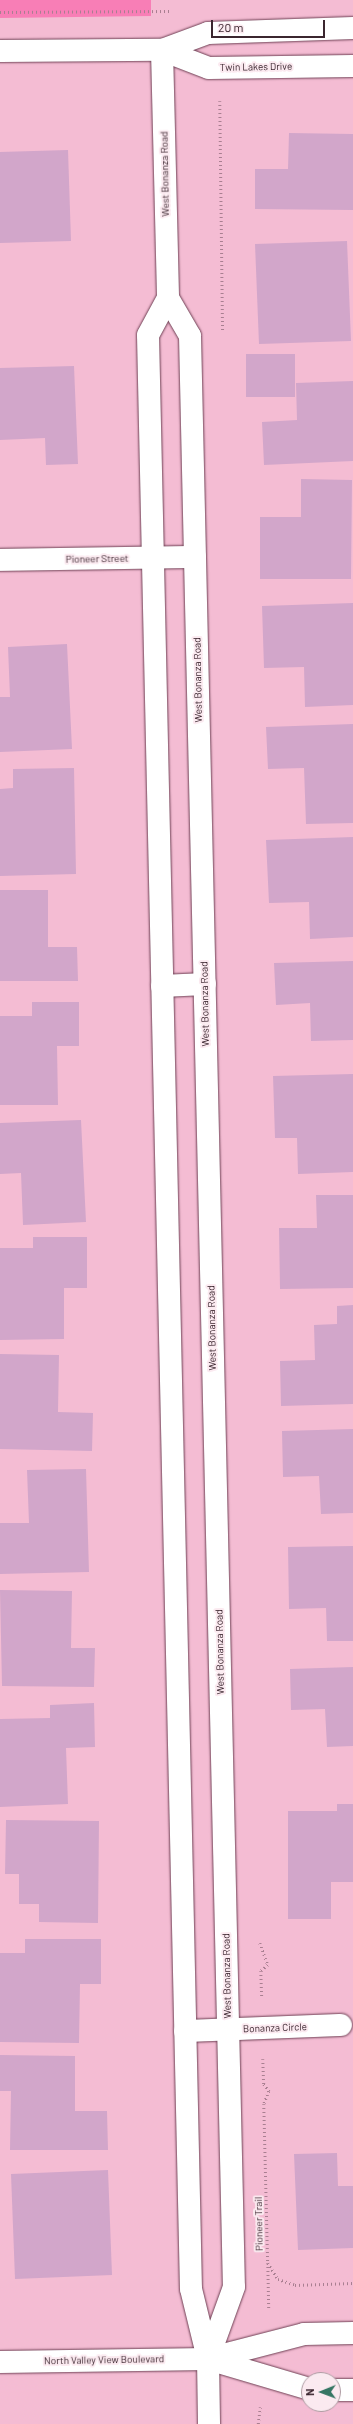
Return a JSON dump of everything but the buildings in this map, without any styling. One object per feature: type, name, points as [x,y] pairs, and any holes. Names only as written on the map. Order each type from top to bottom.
[{"type":"street","name":"Twin Lakes Drive","points":[[0,51],[162,50],[208,33],[353,28]]},
{"type":"street","name":"Twin Lakes Drive","points":[[162,50],[209,68],[353,66]]},
{"type":"street","name":"West Bonanza Road","points":[[162,50],[168,298],[190,336],[234,2287],[208,2359]]},
{"type":"street","name":"West Bonanza Road","points":[[168,298],[148,335],[191,2289],[208,2359],[209,2424]]},
{"type":"street","name":"Pioneer Street","points":[[0,560],[195,557]]},
{"type":"street","points":[[162,986],[205,984]]},
{"type":"street","name":"Bonanza Circle","points":[[185,2031],[341,2025]]},
{"type":"street","name":"North Valley View Boulevard","points":[[0,2362],[208,2359],[304,2334],[353,2332]]},
{"type":"street","name":"North Valley View Boulevard","points":[[208,2359],[301,2387]]},
{"type":"street","points":[[341,2390],[353,2390]]},
{"type":"path","points":[[0,12],[176,11]]},
{"type":"path","name":"Pioneer Trail","points":[[269,2091],[264,2104],[268,2263],[278,2279],[295,2284],[353,2284]]},
{"type":"shaded area","points":[[0,0],[151,0],[151,16],[0,18]]}]
